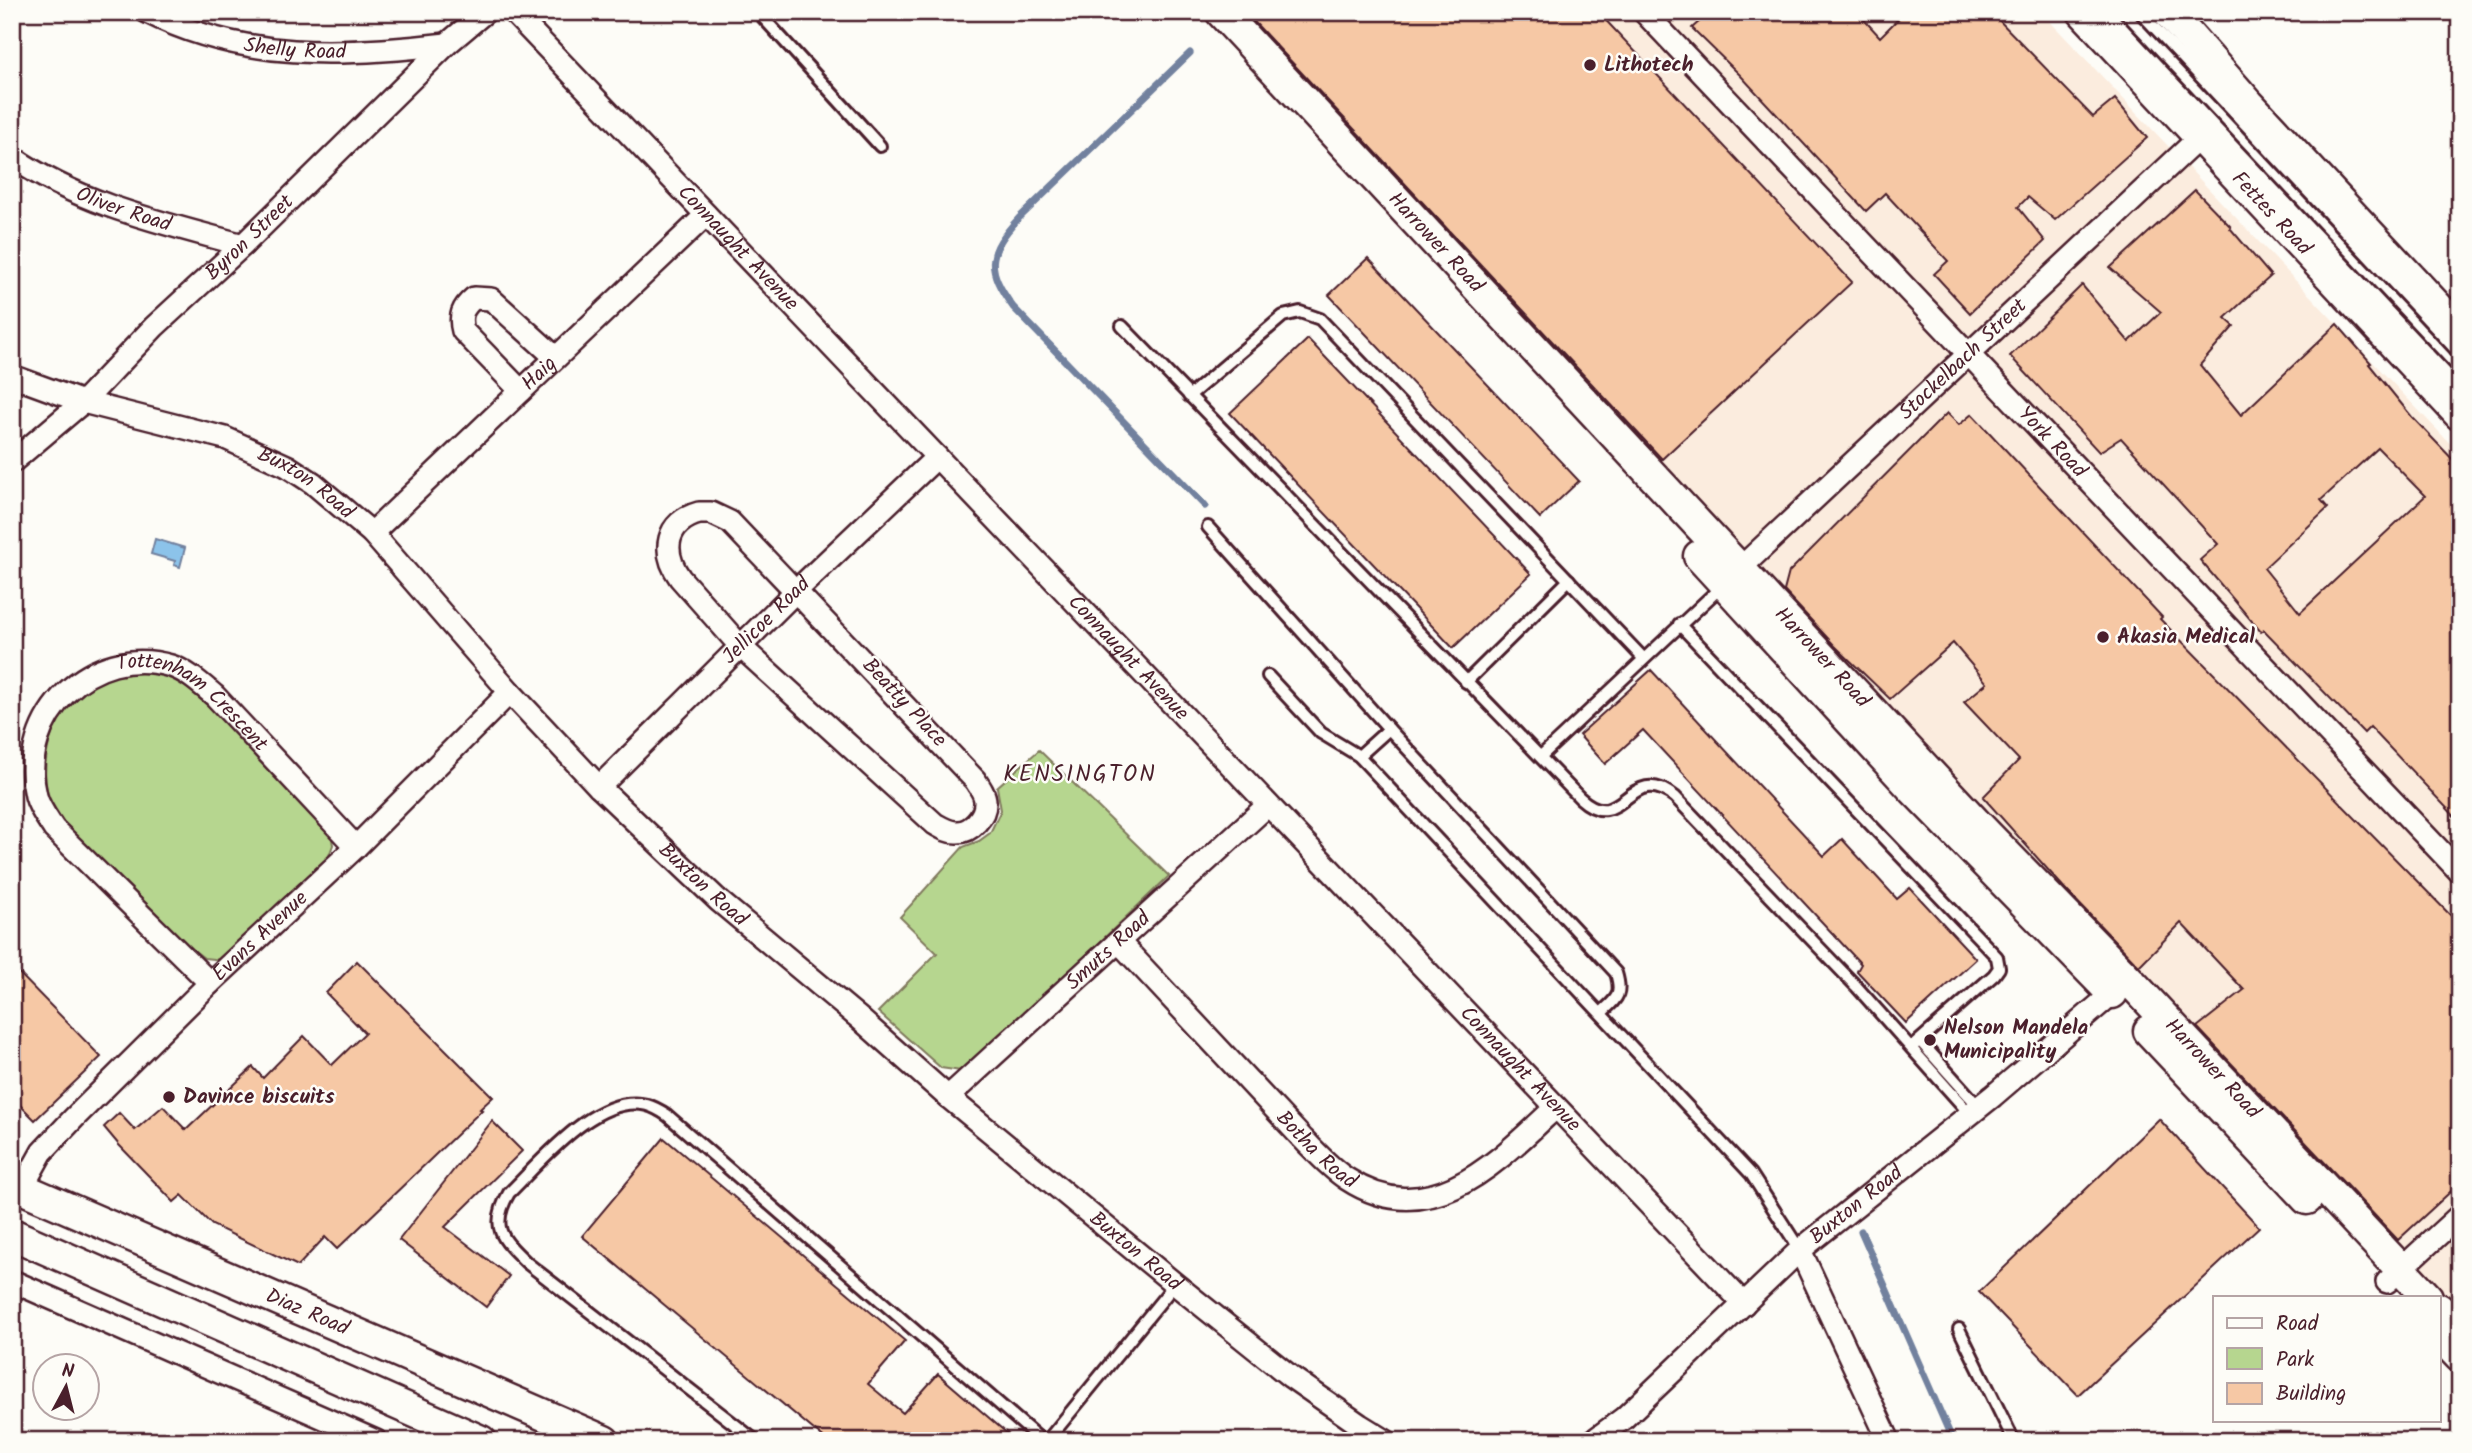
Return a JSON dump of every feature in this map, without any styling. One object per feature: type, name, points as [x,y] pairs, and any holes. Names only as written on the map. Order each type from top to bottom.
[{"type":"main road","name":"Harrower Road","points":[[1199,12],[1530,364],[1587,436],[1732,576]]},
{"type":"main road","name":"Harrower Road","points":[[1221,12],[1732,576],[1914,790],[2121,987],[2397,1283],[2425,1296]]},
{"type":"main road","name":"Fettes Road","points":[[2083,12],[2460,415]]},
{"type":"main road","points":[[2168,12],[2253,109],[2460,331]]},
{"type":"main road","name":"Diaz Road","points":[[17,1186],[565,1433],[604,1441]]},
{"type":"main road","points":[[12,1234],[481,1441]]},
{"type":"main road","points":[[2440,1310],[2460,1331]]},
{"type":"main road","points":[[2440,1336],[2460,1357]]},
{"type":"street","name":"Shelly Road","points":[[147,12],[206,36],[301,53],[373,52],[447,44]]},
{"type":"street","name":"Byron Street","points":[[12,462],[83,402],[154,327],[243,245],[447,44],[485,12]]},
{"type":"street","name":"Connaught Avenue","points":[[513,12],[1744,1304]]},
{"type":"street","name":"York Road","points":[[1644,12],[2460,872]]},
{"type":"street","name":"Stockelbach Street","points":[[1732,576],[2201,136]]},
{"type":"street","name":"Oliver Road","points":[[12,157],[82,196],[143,218],[243,245]]},
{"type":"street","name":"Haig","points":[[372,533],[706,215]]},
{"type":"street","points":[[521,391],[463,331],[460,318],[466,305],[474,298],[491,299],[555,357]]},
{"type":"street","name":"Buxton Road","points":[[12,376],[83,402],[225,438],[287,466],[313,483],[372,533],[510,692],[599,787],[719,901],[859,1018],[948,1097],[1175,1284],[1291,1377],[1386,1441]]},
{"type":"street","name":"Jellicoe Road","points":[[599,787],[797,590],[937,457]]},
{"type":"street","name":"Beatty Place","points":[[710,513],[730,522],[975,780],[985,801],[984,811],[975,825],[966,831],[956,832],[935,824],[741,647],[671,566],[667,546],[677,526],[688,516],[710,513]]},
{"type":"street","name":"Tottenham Crescent","points":[[210,983],[54,829],[42,811],[36,797],[35,754],[43,727],[56,702],[72,686],[95,671],[125,662],[148,661],[172,666],[215,695],[356,847]]},
{"type":"street","name":"Evans Avenue","points":[[17,1186],[42,1152],[210,983],[356,847],[510,692]]},
{"type":"street","name":"Smuts Road","points":[[948,1097],[1268,805]]},
{"type":"street","name":"Botha Road","points":[[1119,942],[1303,1139],[1349,1180],[1370,1190],[1390,1197],[1414,1199],[1439,1195],[1462,1186],[1512,1148],[1556,1107]]},
{"type":"street","name":"Buxton Road","points":[[1593,1441],[1624,1418],[1801,1250],[1974,1111],[2121,987]]},
{"type":"street","points":[[2397,1283],[2460,1214]]},
{"type":"street","points":[[1801,1250],[1889,1441]]},
{"type":"street","points":[[12,1281],[376,1441]]},
{"type":"lane","points":[[758,12],[880,146]]},
{"type":"lane","points":[[2107,12],[2460,388]]},
{"type":"lane","points":[[2140,12],[2460,354]]},
{"type":"lane","points":[[1189,396],[1283,316],[1300,312],[1320,319],[1643,658]]},
{"type":"lane","points":[[1122,326],[1591,809],[1603,811],[1615,806],[1634,791],[1651,786],[1664,788],[1675,796],[1856,986],[1916,1044],[1974,1111]]},
{"type":"lane","points":[[1208,527],[1389,729],[1616,973],[1620,986],[1618,998],[1601,1013]]},
{"type":"lane","points":[[1541,756],[1732,576]]},
{"type":"lane","points":[[1466,682],[1569,580]]},
{"type":"lane","points":[[1679,624],[1997,957],[1999,968],[1994,975],[1916,1044]]},
{"type":"lane","points":[[1268,676],[1321,733],[1359,755],[1751,1174],[1801,1250]]},
{"type":"lane","points":[[1359,755],[1389,729]]},
{"type":"lane","points":[[756,1441],[527,1263],[504,1242],[499,1232],[502,1205],[509,1193],[572,1131],[604,1111],[634,1104],[646,1105],[667,1115],[1042,1441]]},
{"type":"lane","points":[[1047,1441],[1175,1284]]},
{"type":"lane","points":[[1959,1329],[2014,1441]]},
{"type":"shaded area","points":[[1224,12],[2041,12],[2460,454],[2460,1314],[1708,525]]},
{"type":"green space","points":[[146,672],[171,675],[193,690],[331,833],[333,845],[328,858],[223,960],[204,958],[191,948],[53,813],[48,795],[45,776],[50,739],[68,706],[98,682],[115,676]]},
{"type":"green space","points":[[1039,750],[1169,876],[967,1069],[961,1071],[941,1068],[878,1012],[937,953],[900,917],[963,847],[990,833],[1001,810],[997,787]]},
{"type":"water","points":[[155,539],[185,548],[180,567],[174,565],[175,561],[151,554]]},
{"type":"building","points":[[1245,12],[1598,12],[1852,282],[1662,459]]},
{"type":"building","points":[[1710,12],[1857,12],[1880,37],[1905,12],[1991,12],[2093,117],[2115,99],[2147,138],[2055,220],[2028,197],[2018,207],[2045,241],[1970,313],[1934,274],[1948,261],[1885,193],[1866,211],[1741,76],[1692,28]]},
{"type":"building","points":[[2195,190],[2231,227],[2271,276],[2225,318],[2234,326],[2200,365],[2241,415],[2337,324],[2412,417],[2460,467],[2460,822],[2370,727],[2364,733],[2264,630],[2261,632],[2200,560],[2218,544],[2121,438],[2099,452],[2010,356],[2082,285],[2129,342],[2161,312],[2110,268]],"holes":[[[2378,448],[2425,496],[2300,613],[2264,568],[2328,508],[2321,500]]]},
{"type":"building","points":[[1368,258],[1579,481],[1540,518],[1329,295]]},
{"type":"building","points":[[1308,339],[1531,574],[1453,648],[1230,413]]},
{"type":"building","points":[[1947,413],[1959,425],[1972,414],[2162,617],[2160,619],[2460,925],[2460,1183],[2398,1240],[2197,1027],[2244,990],[2181,923],[2139,966],[1983,797],[2019,760],[1964,702],[1987,683],[1953,643],[1890,699],[1835,646],[1784,591],[1789,572]]},
{"type":"building","points":[[1651,670],[1824,856],[1842,839],[1897,899],[1910,888],[1976,959],[1906,1023],[1857,971],[1861,964],[1643,730],[1605,764],[1579,735]]},
{"type":"building","points":[[357,961],[493,1097],[337,1249],[325,1237],[298,1266],[212,1225],[182,1195],[174,1202],[104,1127],[119,1113],[135,1130],[163,1106],[186,1130],[253,1067],[263,1078],[304,1036],[332,1065],[365,1033],[326,993]]},
{"type":"building","points":[[12,966],[101,1057],[35,1120],[12,1097]]},
{"type":"building","points":[[2159,1119],[2259,1227],[2078,1395],[1979,1292]]},
{"type":"building","points":[[492,1121],[522,1151],[445,1227],[509,1276],[486,1307],[399,1240]]},
{"type":"building","points":[[664,1138],[905,1341],[868,1384],[903,1413],[938,1374],[1016,1441],[827,1441],[582,1236]]},
{"type":"waterway","points":[[1190,53],[1008,230],[996,251],[994,271],[1013,307],[1205,506]]},
{"type":"waterway","points":[[1861,1231],[1953,1441]]},
{"type":"place","name":"Lithotech","points":[[1590,65]]},
{"type":"place","name":"Akasia Medical","points":[[2103,637]]},
{"type":"place","name":"Nelson Mandela Municipality","points":[[1930,1040]]},
{"type":"place","name":"Davince biscuits","points":[[169,1097]]},
{"type":"district","name":"KENSINGTON","points":[[1080,775]]}]
